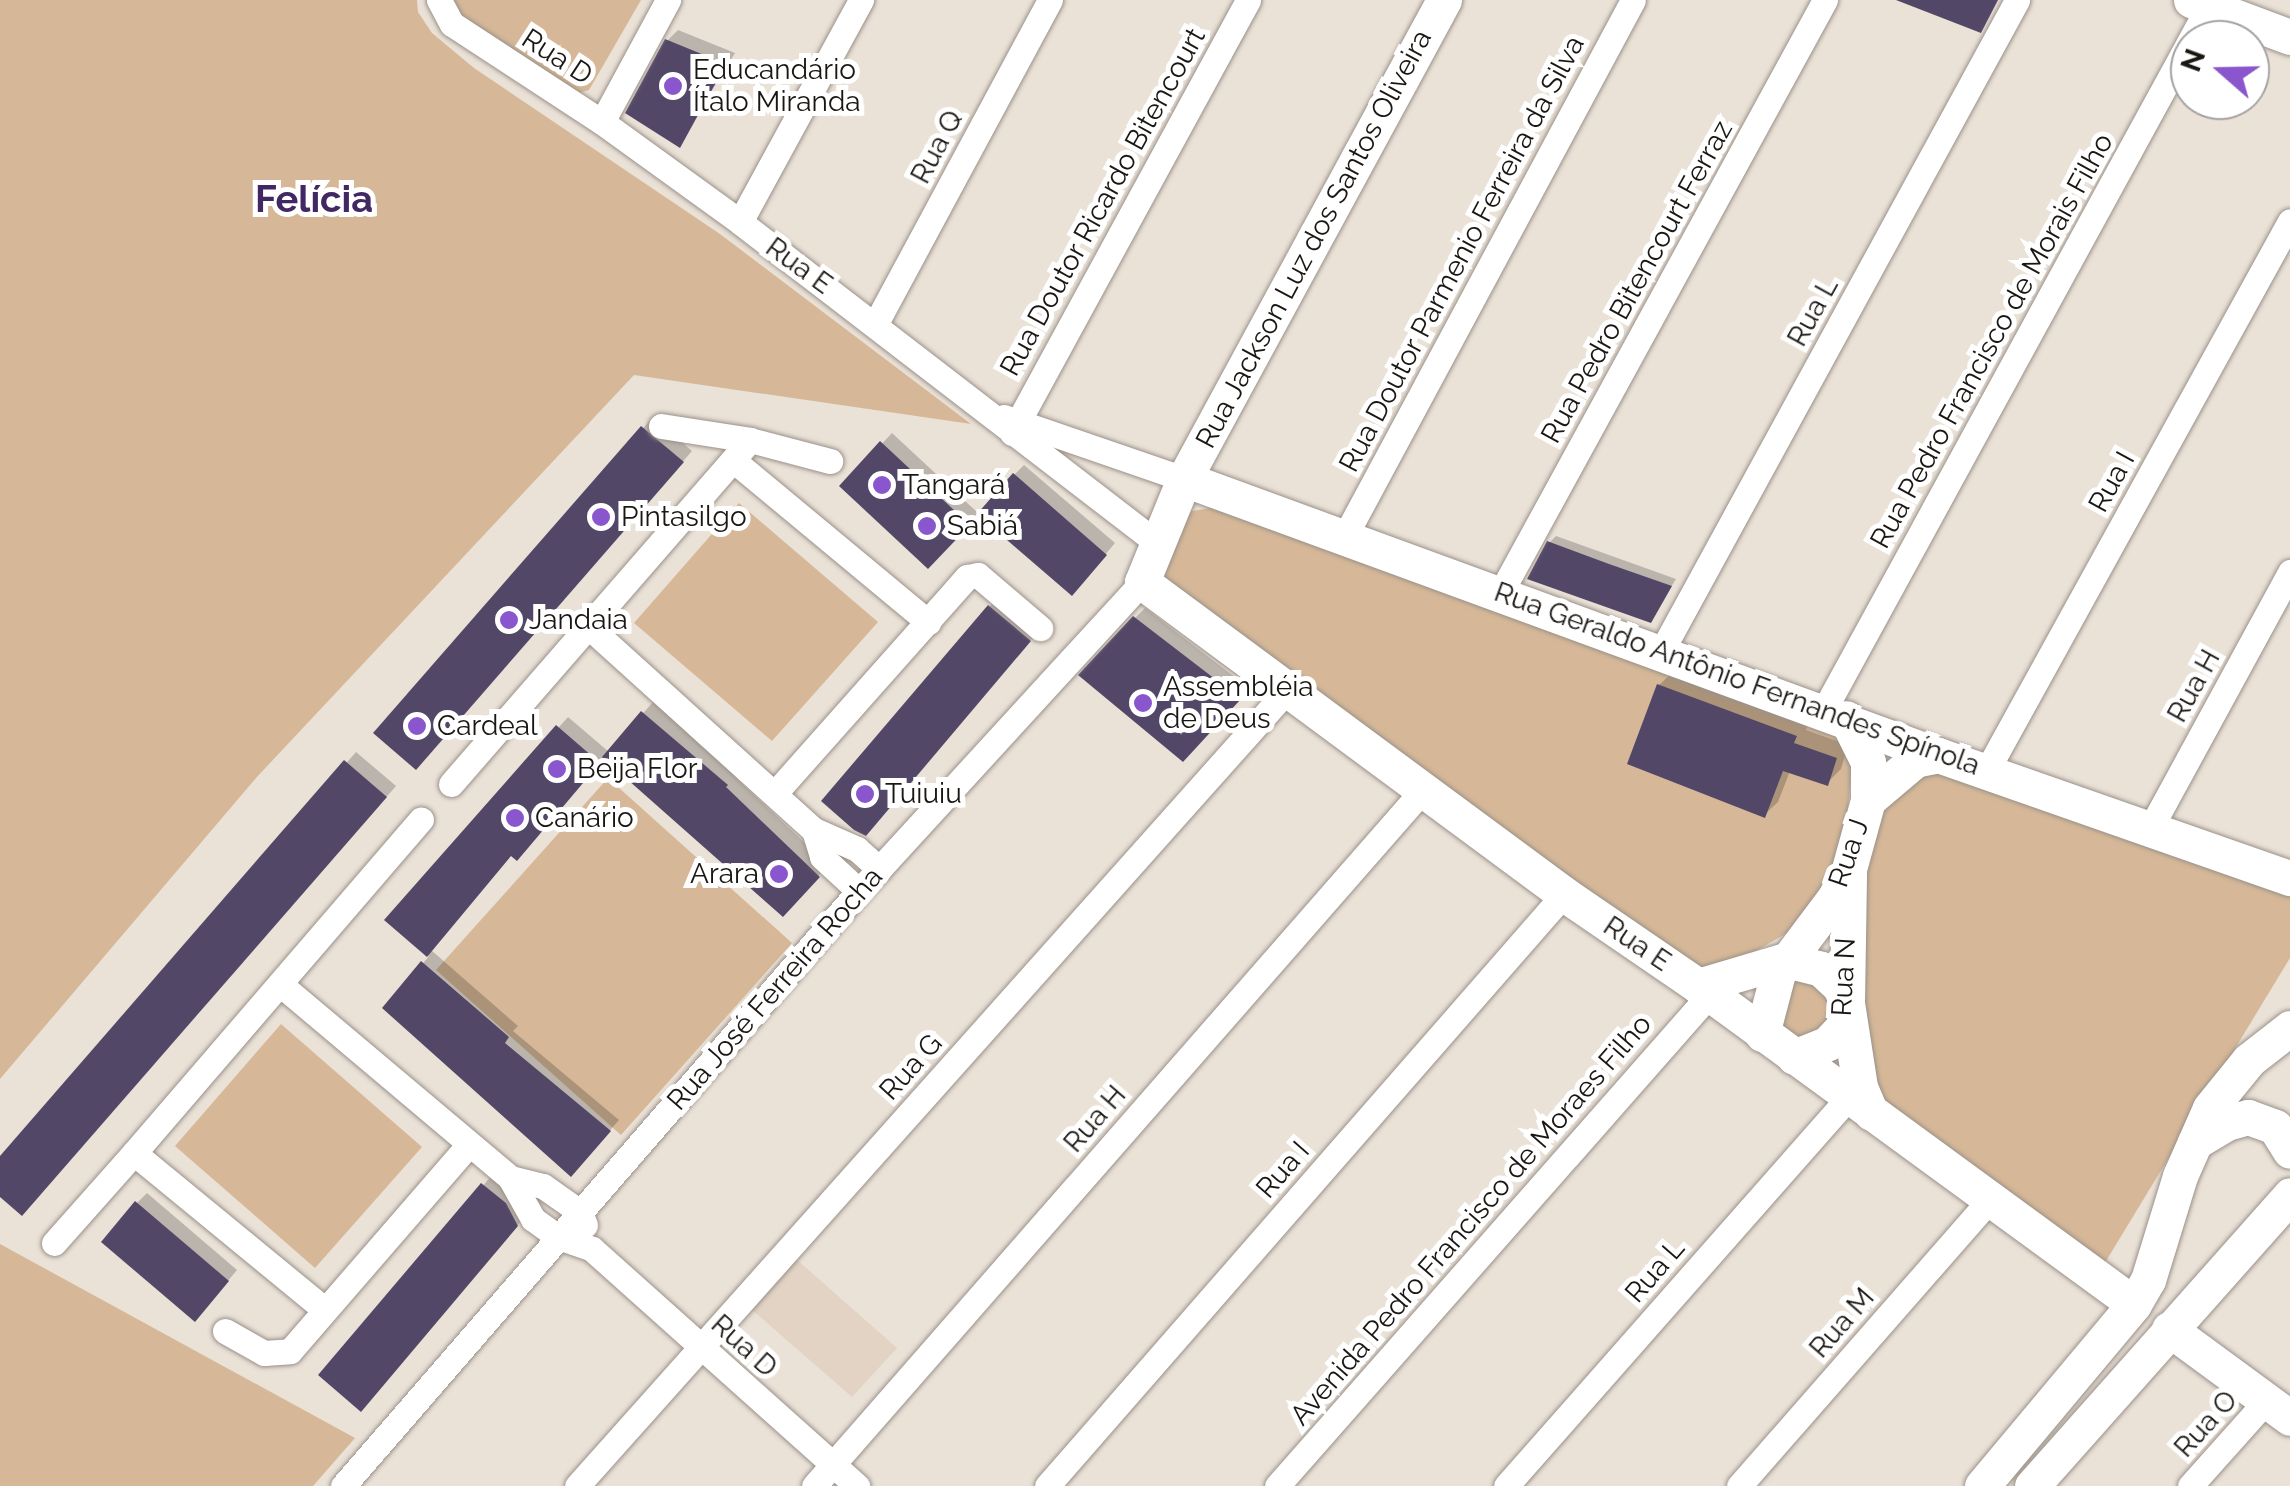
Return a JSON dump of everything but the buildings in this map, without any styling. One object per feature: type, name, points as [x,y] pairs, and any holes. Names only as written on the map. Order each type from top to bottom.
[{"type":"street","name":"Rua D","points":[[439,0],[452,24],[602,122]]},
{"type":"street","points":[[602,122],[668,0]]},
{"type":"street","points":[[740,222],[860,0]]},
{"type":"street","name":"Rua Q","points":[[876,323],[1050,0]]},
{"type":"street","name":"Rua Doutor Ricardo Bitencourt","points":[[1008,422],[1248,0]]},
{"type":"street","name":"Rua Jackson Luz dos Santos Oliveira","points":[[1184,479],[1444,0]]},
{"type":"street","name":"Rua Doutor Parmenio Ferreira da Silva","points":[[1345,536],[1633,0]]},
{"type":"street","name":"Rua Pedro Bitencourt Ferraz","points":[[1501,592],[1825,0]]},
{"type":"street","name":"Rua L","points":[[1661,652],[2017,0]]},
{"type":"street","points":[[2204,2],[2290,36]]},
{"type":"street","name":"Rua Pedro Francisco de Morais Filho","points":[[1835,714],[2204,2]]},
{"type":"street","name":"Rua E","points":[[602,122],[1008,422],[1156,542]]},
{"type":"street","name":"Rua I","points":[[1986,772],[2290,221]]},
{"type":"street","points":[[1008,422],[1184,479]]},
{"type":"street","points":[[661,426],[750,440],[830,461]]},
{"type":"street","points":[[450,784],[750,440]]},
{"type":"street","points":[[734,460],[928,622]]},
{"type":"street","name":"Rua Geraldo Antônio Fernandes Spínola","points":[[1184,479],[1835,714],[1938,755],[2290,878]]},
{"type":"street","name":"Rua José Ferreira Rocha","points":[[343,1486],[859,891],[1142,582],[1184,479]]},
{"type":"street","name":"Rua H","points":[[2150,828],[2290,572]]},
{"type":"street","points":[[776,792],[972,574],[1040,628]]},
{"type":"street","name":"Rua E","points":[[1142,582],[1564,894],[1704,990],[2134,1304]]},
{"type":"street","points":[[589,626],[814,830],[857,849],[879,869]]},
{"type":"street","name":"Rua G","points":[[577,1486],[1289,688]]},
{"type":"street","name":"Rua J","points":[[1762,1034],[1770,988],[1786,960],[1814,928],[1849,869],[1868,800],[1868,762],[1835,714]]},
{"type":"street","points":[[1868,800],[1914,760],[1938,755]]},
{"type":"street","name":"Rua H","points":[[814,1486],[1422,790]]},
{"type":"street","points":[[54,1243],[421,819]]},
{"type":"street","points":[[814,830],[822,857],[859,891]]},
{"type":"street","name":"Rua N","points":[[1794,1057],[1816,1050],[1838,1036],[1847,1004],[1849,869]]},
{"type":"street","name":"Rua I","points":[[1047,1486],[1564,894]]},
{"type":"street","points":[[1704,990],[1786,960],[1821,969],[1840,987],[1847,1004],[1860,1105]]},
{"type":"street","points":[[280,984],[510,1178],[543,1186],[580,1212],[592,1249]]},
{"type":"street","name":"Avenida Pedro Francisco de Moraes Filho","points":[[1277,1486],[1704,990]]},
{"type":"street","points":[[1982,1486],[2134,1304],[2148,1280],[2210,1108],[2248,1060],[2290,1028]]},
{"type":"street","name":"Rua L","points":[[1506,1486],[1860,1105]]},
{"type":"street","points":[[2195,1142],[2227,1123],[2248,1117],[2275,1126],[2290,1151]]},
{"type":"street","points":[[225,1331],[264,1353],[278,1355],[290,1350],[468,1144]]},
{"type":"street","points":[[134,1153],[325,1310]]},
{"type":"street","points":[[510,1178],[524,1208],[558,1237]]},
{"type":"street","points":[[2032,1486],[2287,1190]]},
{"type":"street","name":"Rua M","points":[[1739,1486],[1990,1200]]},
{"type":"street","name":"Rua D","points":[[558,1237],[592,1249],[857,1486]]},
{"type":"street","points":[[2169,1329],[2278,1410]]},
{"type":"street","name":"Rua O","points":[[2190,1486],[2278,1410]]},
{"type":"shaded area","points":[[0,0],[417,0],[418,12],[432,33],[474,68],[720,234],[971,424],[634,375],[256,778],[0,1079]]},
{"type":"shaded area","points":[[449,0],[641,0],[589,90],[578,93],[453,22]]},
{"type":"shaded area","points":[[739,503],[878,622],[772,741],[634,623]]},
{"type":"shaded area","points":[[1223,506],[1800,708],[1841,738],[1851,769],[1847,825],[1825,885],[1794,929],[1742,959],[1704,969],[1682,964],[1166,579],[1161,558],[1180,513]]},
{"type":"shaded area","points":[[1935,770],[2290,895],[2290,958],[2103,1266],[1885,1109],[1863,1045],[1856,905],[1885,791]]},
{"type":"shaded area","points":[[608,778],[792,943],[621,1135],[436,970]]},
{"type":"shaded area","points":[[1788,976],[1831,989],[1830,1025],[1799,1040],[1777,1028]]},
{"type":"shaded area","points":[[281,1024],[422,1147],[315,1268],[175,1146]]},
{"type":"shaded area","points":[[0,1244],[355,1438],[313,1486],[0,1486]]},
{"type":"shaded area","points":[[796,1259],[897,1348],[852,1397],[751,1309]]},
{"type":"place","name":"Educandário Ítalo Miranda","points":[[673,86]]},
{"type":"place","name":"Tangará","points":[[882,485]]},
{"type":"place","name":"Pintasilgo","points":[[601,517]]},
{"type":"place","name":"Sabiá","points":[[927,526]]},
{"type":"place","name":"Jandaia","points":[[509,620]]},
{"type":"place","name":"Assembléia de Deus","points":[[1143,703]]},
{"type":"place","name":"Cardeal","points":[[417,726]]},
{"type":"place","name":"Beija Flor","points":[[557,769]]},
{"type":"place","name":"Tuiuiu","points":[[865,794]]},
{"type":"place","name":"Canário","points":[[515,818]]},
{"type":"place","name":"Arara","points":[[779,874]]},
{"type":"district","name":"Felícia","points":[[314,199]]}]
